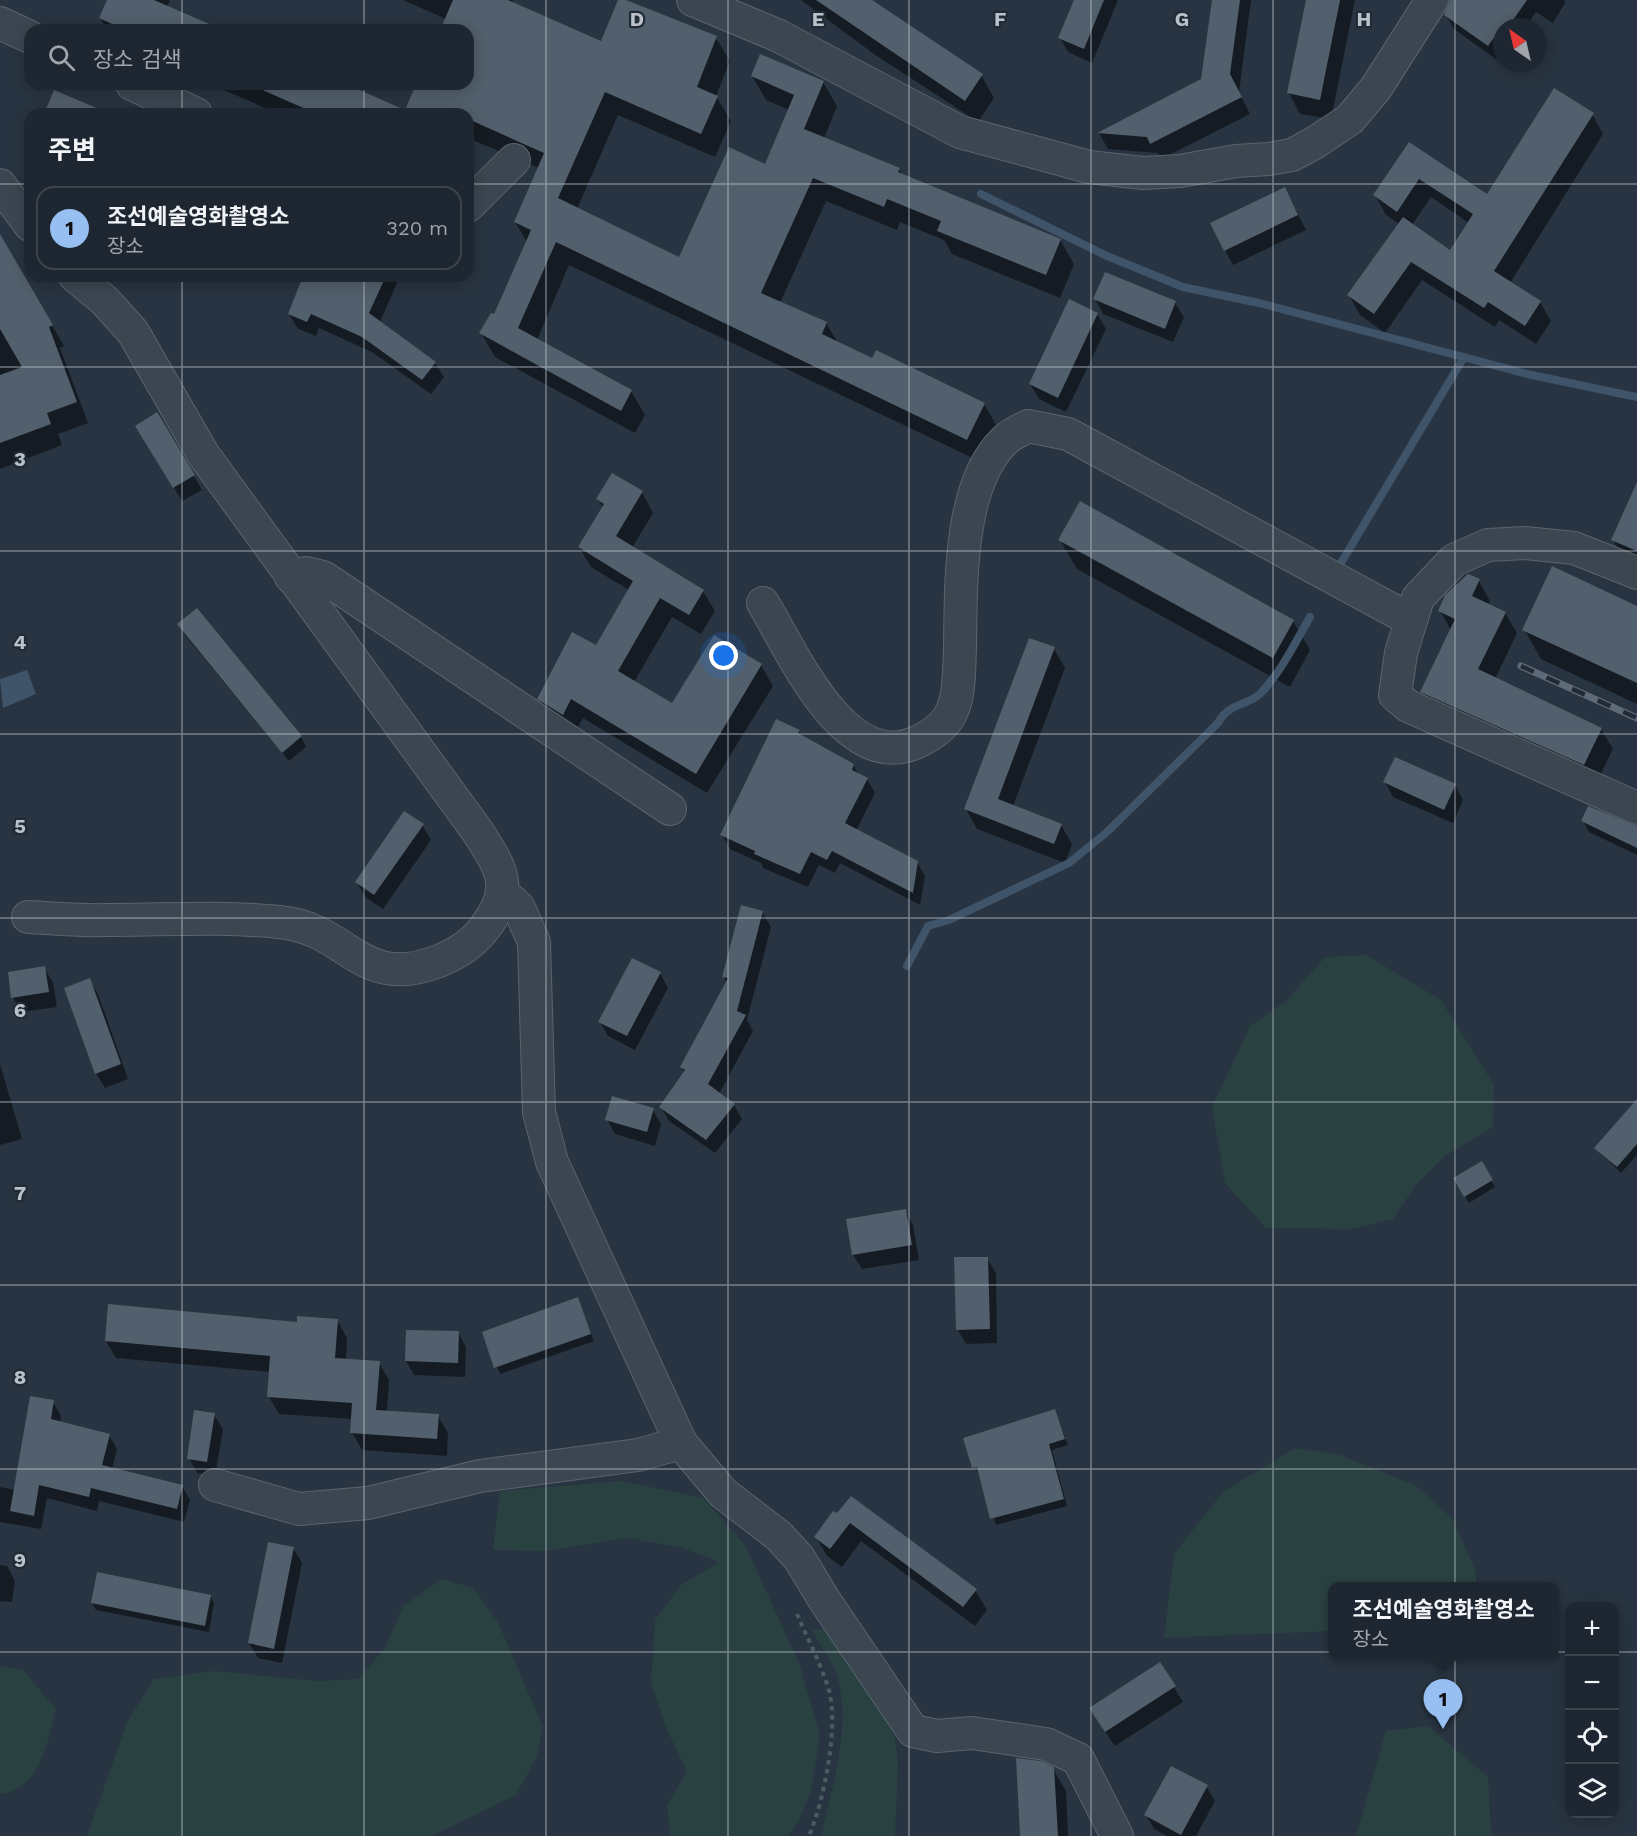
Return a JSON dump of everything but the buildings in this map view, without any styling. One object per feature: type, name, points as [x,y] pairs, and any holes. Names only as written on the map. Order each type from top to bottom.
[{"type":"street","points":[[693,0],[779,36],[960,132],[1089,167],[1143,172],[1180,171],[1236,161],[1269,159],[1292,155],[1316,142],[1350,119],[1376,88],[1432,0]]},
{"type":"street","points":[[0,22],[24,34]]},
{"type":"street","points":[[145,90],[183,108]]},
{"type":"street","points":[[474,200],[514,160]]},
{"type":"street","points":[[0,185],[24,217]]},
{"type":"street","points":[[28,917],[105,921],[173,918],[281,922],[326,935],[371,964],[393,971],[420,968],[448,957],[475,942],[497,912],[504,886],[498,864],[478,832],[202,454],[133,332],[105,301],[82,282]]},
{"type":"street","points":[[763,603],[818,694],[837,720],[855,736],[886,749],[908,746],[927,738],[943,725],[953,710],[959,670],[966,522],[988,462],[1005,439],[1028,426],[1068,434],[1412,620]]},
{"type":"street","points":[[1637,573],[1574,548],[1525,543],[1488,545],[1454,560],[1418,598],[1401,653],[1395,695],[1408,706],[1637,808]]},
{"type":"street","points":[[291,577],[306,573],[322,577],[670,809]]},
{"type":"street","points":[[502,892],[519,908],[534,942],[538,1112],[552,1162],[681,1443],[723,1493],[779,1536],[800,1558],[831,1610],[912,1731],[937,1736],[972,1733],[1046,1744],[1078,1760],[1117,1836]]},
{"type":"street","points":[[215,1485],[299,1509],[368,1503],[480,1476],[638,1455],[681,1443]]},
{"type":"path","points":[[793,1605],[828,1687],[833,1714],[831,1752],[809,1836]]},
{"type":"green space","points":[[1366,955],[1441,1000],[1494,1085],[1493,1127],[1445,1156],[1415,1186],[1393,1219],[1351,1229],[1266,1228],[1225,1183],[1212,1107],[1250,1026],[1286,1001],[1325,957]]},
{"type":"green space","points":[[1295,1448],[1340,1455],[1415,1485],[1453,1519],[1476,1572],[1476,1582],[1328,1582],[1328,1631],[1164,1638],[1174,1554],[1223,1492]]},
{"type":"green space","points":[[621,1481],[703,1498],[745,1545],[799,1663],[820,1735],[811,1792],[798,1822],[788,1836],[670,1836],[667,1805],[687,1771],[667,1730],[651,1683],[655,1620],[681,1585],[719,1562],[683,1548],[628,1538],[546,1551],[493,1550],[500,1491]]},
{"type":"green space","points":[[442,1579],[473,1588],[498,1622],[543,1727],[537,1756],[516,1795],[432,1836],[87,1836],[127,1722],[154,1679],[214,1671],[317,1681],[358,1679],[385,1648],[403,1606]]},
{"type":"green space","points":[[834,1629],[892,1720],[898,1762],[895,1836],[821,1836],[835,1778],[842,1718],[836,1673],[812,1630]]},
{"type":"green space","points":[[0,1666],[23,1670],[56,1709],[45,1749],[33,1774],[14,1790],[0,1794]]},
{"type":"green space","points":[[1428,1726],[1488,1777],[1491,1831],[1494,1836],[1356,1836],[1386,1731]]},
{"type":"water","points":[[27,670],[36,694],[3,708],[0,679]]},
{"type":"waterway","points":[[981,194],[1107,256],[1183,287],[1259,303],[1527,374],[1637,397]]},
{"type":"waterway","points":[[1341,563],[1464,357]]},
{"type":"waterway","points":[[907,966],[928,926],[949,920],[1069,863],[1106,833],[1228,711],[1257,697],[1262,692],[1282,665],[1310,617]]},
{"type":"railway","points":[[1521,666],[1637,718]]},
{"type":"place","name":"조선예술영화촬영소","points":[[1443,1729]]}]
